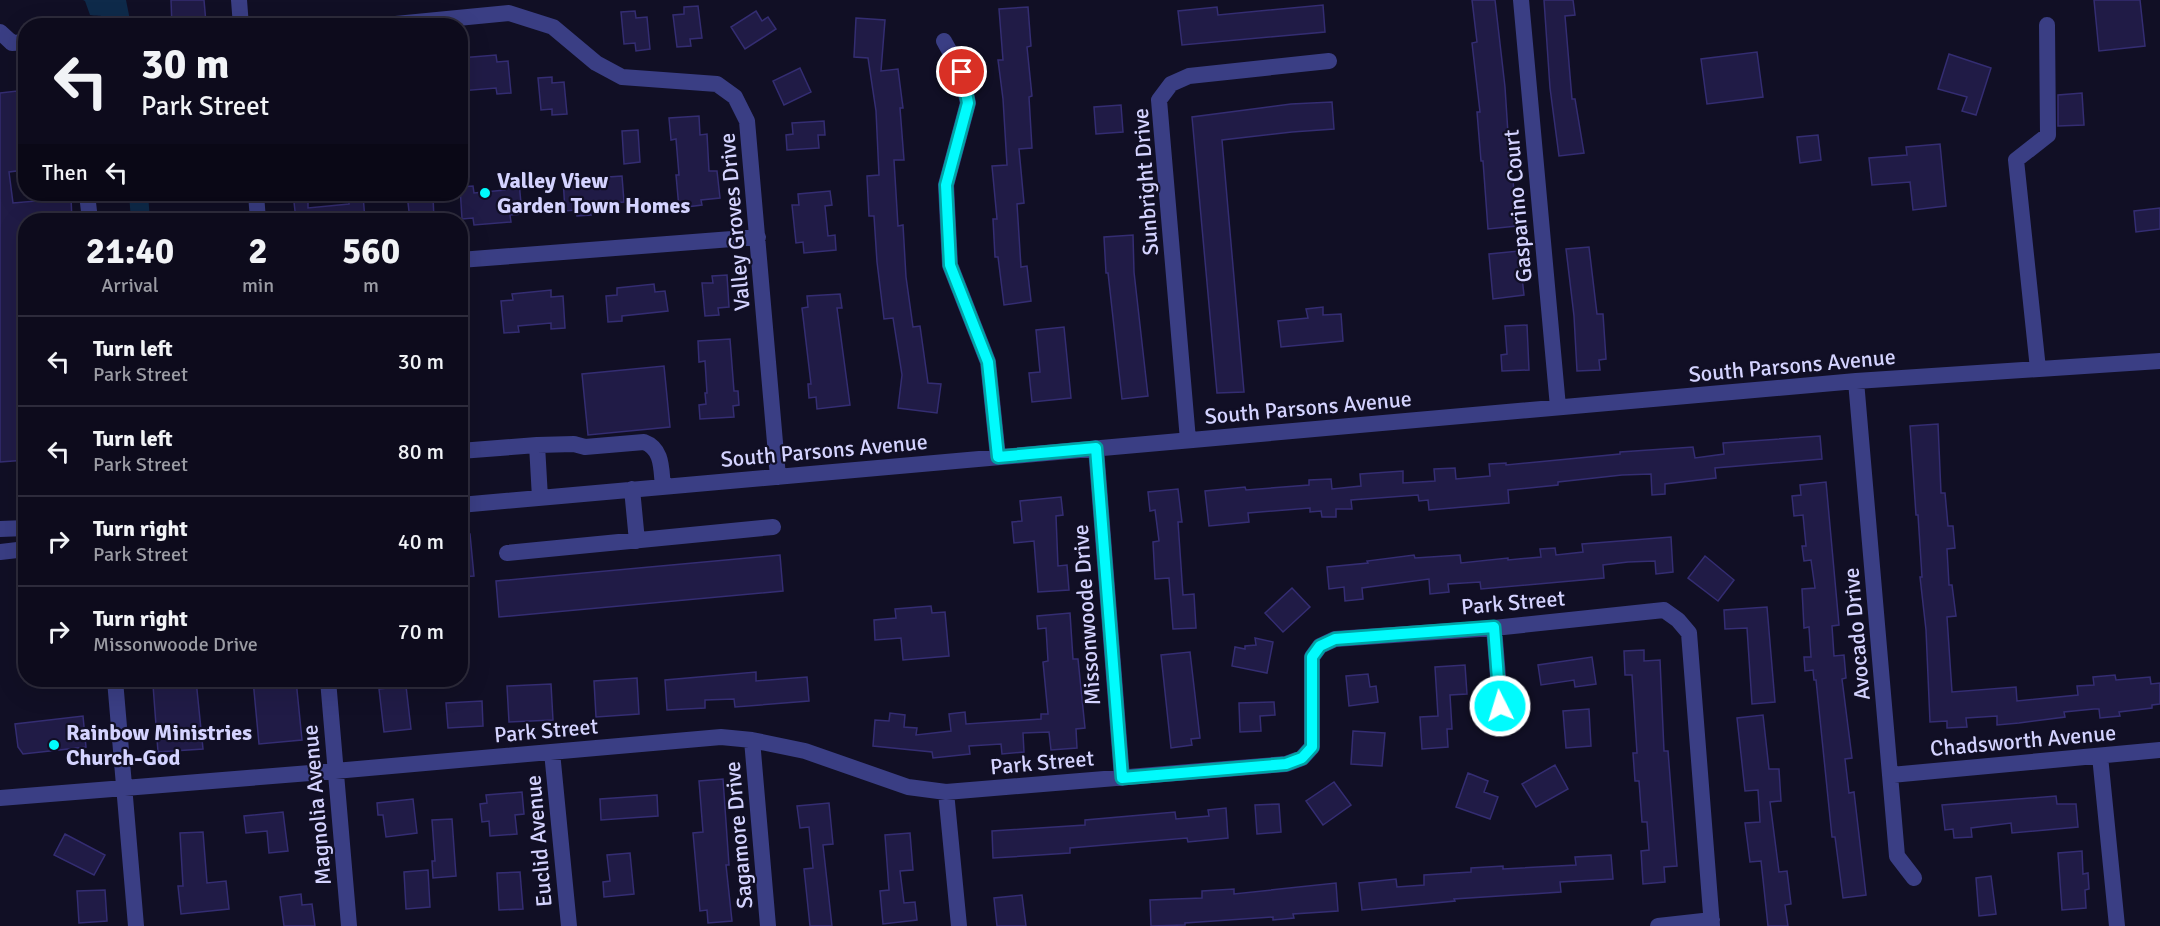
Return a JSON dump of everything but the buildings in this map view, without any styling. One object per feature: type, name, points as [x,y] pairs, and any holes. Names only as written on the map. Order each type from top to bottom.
[{"type":"street","points":[[239,0],[240,18]]},
{"type":"street","name":"Gasparino Court","points":[[1521,0],[1558,407]]},
{"type":"street","name":"Valley Groves Drive","points":[[457,18],[509,13],[552,27],[596,63],[622,77],[717,84],[735,97],[747,121],[778,477]]},
{"type":"street","points":[[2038,369],[2016,160],[2048,135],[2047,25]]},
{"type":"street","points":[[0,32],[12,43],[18,43]]},
{"type":"street","points":[[944,41],[962,72],[968,103],[946,185],[950,265],[988,362],[998,457]]},
{"type":"street","name":"Sunbright Drive","points":[[1188,440],[1160,100],[1171,84],[1189,76],[1329,61]]},
{"type":"street","points":[[468,259],[758,237]]},
{"type":"street","name":"South Parsons Avenue","points":[[468,504],[1856,381],[2160,362]]},
{"type":"street","name":"Avocado Drive","points":[[1856,381],[1897,856],[1914,878]]},
{"type":"street","points":[[468,450],[537,445],[574,444],[585,447],[644,442],[652,445],[659,453],[663,487]]},
{"type":"street","points":[[537,445],[540,498]]},
{"type":"street","name":"Missonwoode Drive","points":[[1096,448],[1122,778]]},
{"type":"street","points":[[632,489],[637,541]]},
{"type":"street","points":[[507,553],[773,527]]},
{"type":"street","points":[[0,529],[18,528]]},
{"type":"street","points":[[0,552],[18,550]]},
{"type":"street","name":"Park Street","points":[[0,798],[721,737],[752,740],[805,751],[908,787],[946,792],[1286,764],[1302,758],[1312,747],[1312,657],[1320,646],[1335,639],[1494,627],[1664,610],[1678,620],[1689,633],[1712,923]]},
{"type":"street","points":[[1494,627],[1502,725]]},
{"type":"street","points":[[116,687],[136,926]]},
{"type":"street","name":"Magnolia Avenue","points":[[328,687],[349,926]]},
{"type":"street","name":"Sagamore Drive","points":[[752,740],[768,926]]},
{"type":"street","name":"Chadsworth Avenue","points":[[1891,775],[2160,750]]},
{"type":"street","name":"Euclid Avenue","points":[[552,752],[568,926]]},
{"type":"street","points":[[2100,756],[2117,926]]},
{"type":"street","points":[[946,792],[958,926]]},
{"type":"street","points":[[1658,926],[1712,923]]},
{"type":"water","points":[[83,0],[126,0],[130,18],[106,18],[90,15]]},
{"type":"water","points":[[130,201],[149,201],[149,213],[130,213]]},
{"type":"place","name":"Valley View Garden Town Homes","points":[[485,193]]},
{"type":"place","name":"Rainbow Ministries Church-God","points":[[54,745]]},
{"type":"route","points":[[962,72],[968,103],[946,185],[950,265],[988,362],[998,457],[1096,448],[1122,778],[1286,764],[1302,758],[1312,747],[1312,657],[1320,646],[1335,639],[1494,627],[1500,706]]}]
